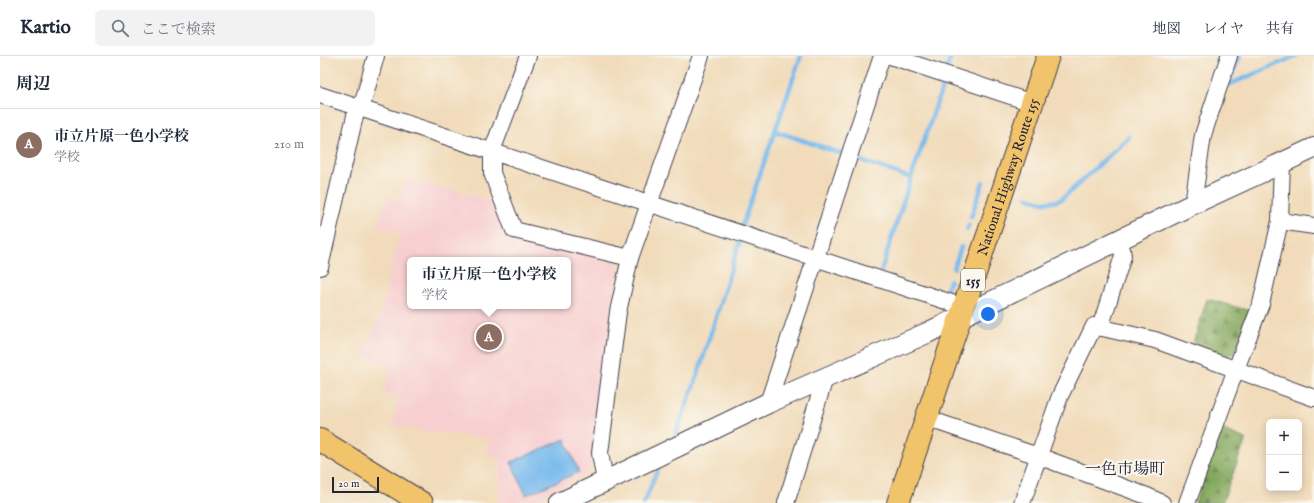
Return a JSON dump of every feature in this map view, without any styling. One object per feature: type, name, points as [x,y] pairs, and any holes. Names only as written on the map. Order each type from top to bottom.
[{"type":"main road","name":"National Highway Route 155","points":[[898,503],[1048,56]]},
{"type":"main road","points":[[320,440],[422,503]]},
{"type":"street","points":[[320,267],[359,108],[376,56]]},
{"type":"street","points":[[528,56],[492,151],[492,173],[514,230],[630,258]]},
{"type":"street","points":[[606,481],[600,453],[618,312],[630,258],[701,56]]},
{"type":"street","points":[[768,403],[882,56]]},
{"type":"street","points":[[890,56],[1032,103]]},
{"type":"street","points":[[1193,204],[1203,135],[1229,56]]},
{"type":"street","points":[[320,95],[816,258],[962,312]]},
{"type":"street","points":[[560,503],[768,403],[927,333],[962,312],[1120,240],[1193,204],[1314,148]]},
{"type":"street","points":[[1187,503],[1261,304],[1280,221],[1282,163]]},
{"type":"street","points":[[1280,221],[1314,226]]},
{"type":"street","points":[[1100,328],[1123,256],[1120,240]]},
{"type":"street","points":[[1022,503],[1063,389],[1094,326],[1155,340],[1314,398]]},
{"type":"street","points":[[786,503],[825,378]]},
{"type":"street","points":[[926,418],[1038,456],[1146,500],[1162,503]]},
{"type":"shaded area","points":[[406,179],[497,201],[511,234],[616,260],[620,269],[611,310],[590,473],[529,503],[499,503],[500,457],[488,457],[488,438],[417,430],[392,425],[398,397],[383,392],[391,365],[362,355],[379,318],[400,233],[376,227],[387,196],[401,200]]},
{"type":"green space","points":[[1207,299],[1251,311],[1235,353],[1224,357],[1192,346]]},
{"type":"green space","points":[[1221,429],[1246,439],[1222,503],[1195,503]]},
{"type":"water","points":[[565,439],[579,472],[526,495],[511,462]]},
{"type":"waterway","points":[[742,226],[801,56]]},
{"type":"waterway","points":[[947,68],[951,56]]},
{"type":"waterway","points":[[1228,85],[1240,56]]},
{"type":"waterway","points":[[1228,85],[1296,56]]},
{"type":"waterway","points":[[911,178],[944,82]]},
{"type":"waterway","points":[[775,131],[843,154]]},
{"type":"waterway","points":[[1027,197],[1045,202],[1053,202],[1062,199],[1129,137]]},
{"type":"waterway","points":[[854,158],[911,178],[881,271]]},
{"type":"waterway","points":[[971,217],[983,182]]},
{"type":"waterway","points":[[967,229],[969,225]]},
{"type":"waterway","points":[[675,436],[698,374],[740,241]]},
{"type":"waterway","points":[[954,268],[961,247]]},
{"type":"waterway","points":[[946,291],[950,281]]},
{"type":"waterway","points":[[644,503],[658,469]]},
{"type":"place","name":"市立片原一色小学校","points":[[489,337]]},
{"type":"district","name":"一色市場町","points":[[1125,468]]}]
